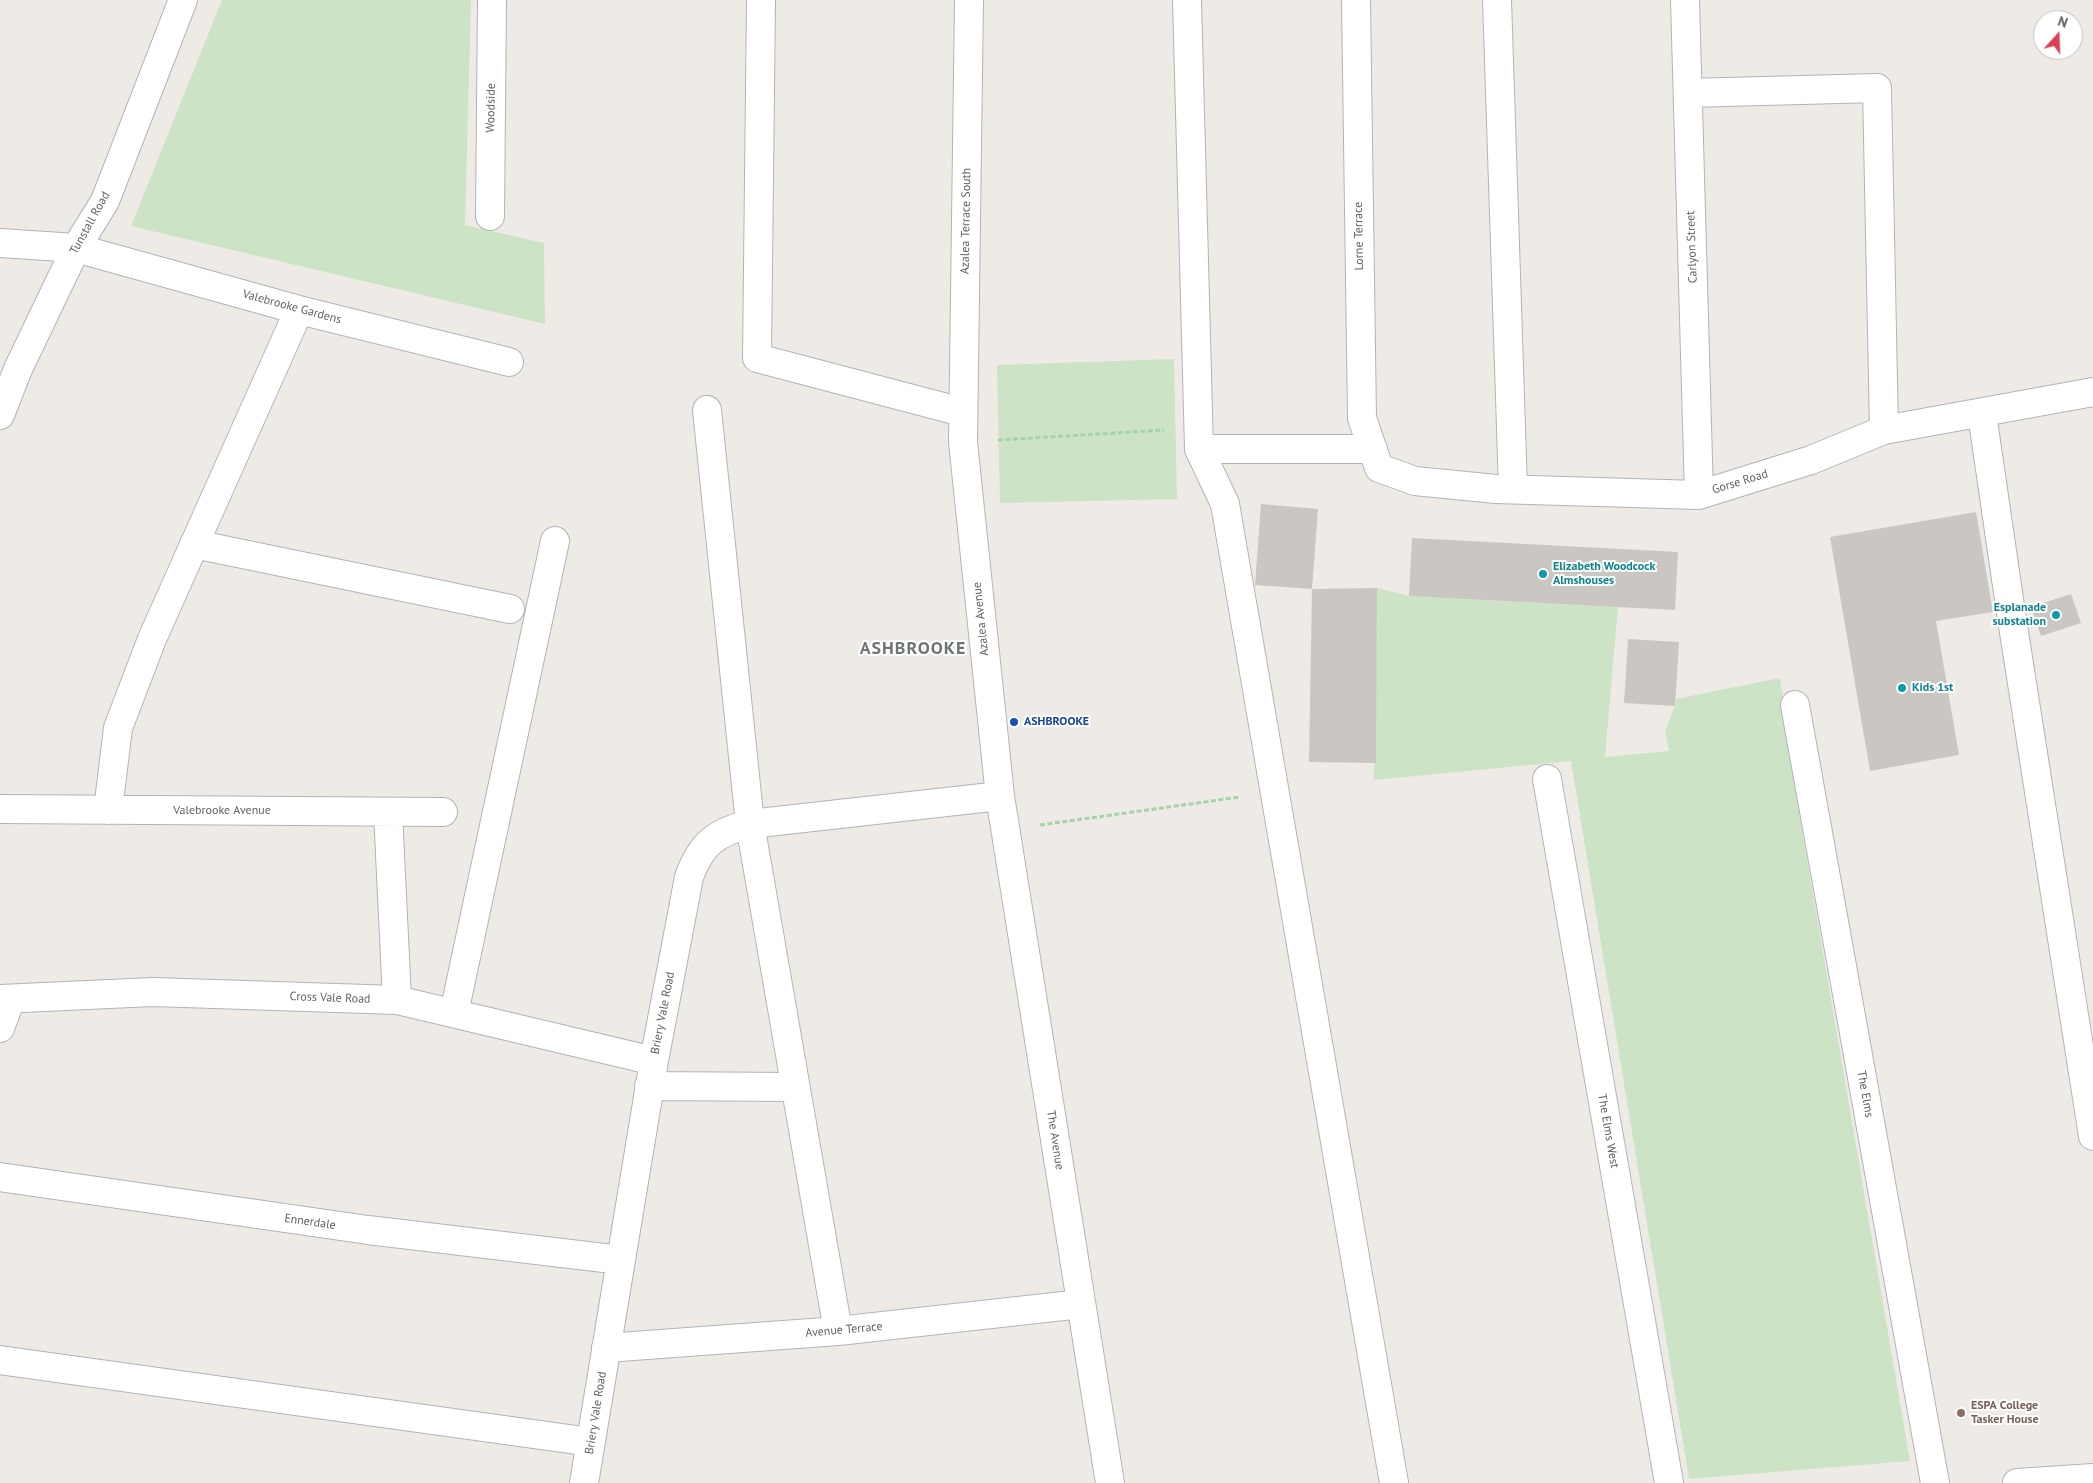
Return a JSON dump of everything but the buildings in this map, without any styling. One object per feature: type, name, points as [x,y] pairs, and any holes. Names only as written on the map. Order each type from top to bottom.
[{"type":"street","name":"Tunstall Road","points":[[0,415],[18,369],[76,248],[105,201],[183,0]]},
{"type":"street","name":"Woodside","points":[[490,216],[492,0]]},
{"type":"street","points":[[761,0],[757,358],[962,412]]},
{"type":"street","name":"Azalea Terrace South","points":[[963,442],[969,0]]},
{"type":"street","points":[[1187,0],[1198,439],[1226,504],[1394,1483]]},
{"type":"street","name":"Lorne Terrace","points":[[1356,0],[1362,418],[1376,459]]},
{"type":"street","points":[[1497,0],[1513,490]]},
{"type":"street","name":"Carlyon Street","points":[[1685,0],[1699,495]]},
{"type":"street","points":[[1688,93],[1877,88],[1884,430]]},
{"type":"street","name":"Valebrooke Gardens","points":[[0,243],[76,248],[299,310],[509,362]]},
{"type":"street","points":[[108,810],[118,728],[152,639],[299,310]]},
{"type":"street","name":"Gorse Road","points":[[1376,459],[1415,481],[1513,490],[1699,495],[1810,460],[1884,430],[1982,414],[2093,392]]},
{"type":"street","points":[[707,410],[750,824],[794,1087],[838,1332]]},
{"type":"street","points":[[1982,414],[2093,1136]]},
{"type":"street","points":[[1198,439],[1376,459]]},
{"type":"street","name":"Azalea Avenue","points":[[963,442],[1000,796]]},
{"type":"street","points":[[454,1013],[555,541]]},
{"type":"street","points":[[194,544],[510,609]]},
{"type":"street","name":"The Elms","points":[[1796,705],[1936,1483]]},
{"type":"street","name":"The Elms West","points":[[1547,779],[1669,1483]]},
{"type":"street","name":"Briery Vale Road","points":[[584,1483],[651,1074],[689,877],[695,860],[706,845],[719,834],[750,824],[1000,796]]},
{"type":"street","name":"The Avenue","points":[[1000,796],[1110,1483]]},
{"type":"street","name":"Valebrooke Avenue","points":[[0,810],[443,812]]},
{"type":"street","points":[[388,812],[397,1000]]},
{"type":"street","name":"Cross Vale Road","points":[[6,999],[153,992],[397,1000],[454,1013],[651,1074],[794,1087]]},
{"type":"street","points":[[0,1028],[6,999]]},
{"type":"street","name":"Ennerdale","points":[[0,1178],[368,1230],[621,1260]]},
{"type":"street","name":"Avenue Terrace","points":[[606,1348],[838,1332],[1082,1304]]},
{"type":"street","points":[[0,1360],[591,1442]]},
{"type":"street","points":[[2017,1483],[2093,1478]]},
{"type":"path","points":[[963,442],[1198,439]]},
{"type":"path","points":[[1005,830],[1275,792]]},
{"type":"green space","points":[[222,0],[471,0],[465,225],[544,243],[545,324],[131,226]]},
{"type":"green space","points":[[1174,359],[1177,499],[1000,503],[997,365]]},
{"type":"green space","points":[[1377,588],[1409,596],[1618,607],[1605,757],[1669,751],[1665,731],[1676,699],[1780,678],[1800,818],[1910,1461],[1689,1479],[1571,761],[1374,780]]},
{"type":"place","name":"Elizabeth Woodcock Almshouses","points":[[1543,574]]},
{"type":"place","name":"Esplanade substation","points":[[2056,615]]},
{"type":"place","name":"Kids 1st","points":[[1902,688]]},
{"type":"place","name":"ASHBROOKE","points":[[1014,722]]},
{"type":"place","name":"ESPA College Tasker House","points":[[1961,1413]]},
{"type":"district","name":"ASHBROOKE","points":[[913,649]]}]
